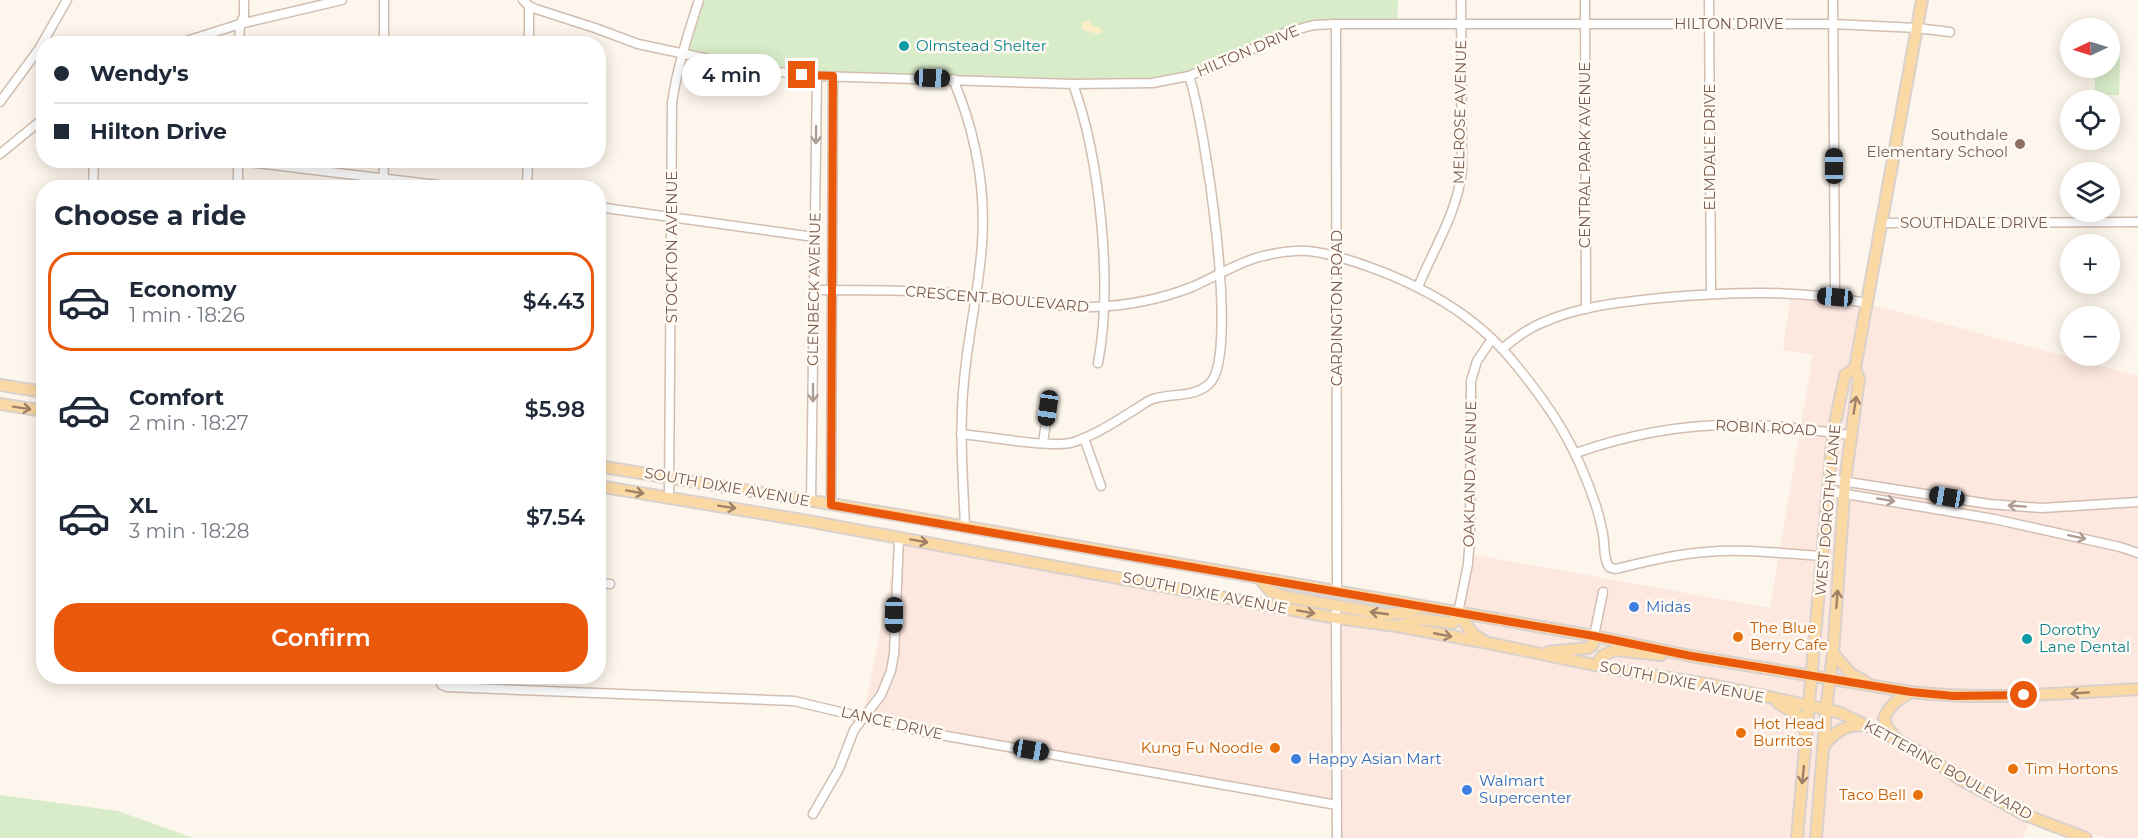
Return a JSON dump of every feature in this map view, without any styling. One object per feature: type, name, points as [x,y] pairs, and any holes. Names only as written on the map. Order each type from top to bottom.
[{"type":"main road","name":"WEST DOROTHY LANE","points":[[1816,838],[1833,653],[1845,481],[1859,379],[1855,368],[1922,0]]},
{"type":"main road","name":"WEST DOROTHY LANE","points":[[1797,838],[1833,433],[1845,375],[1855,368]]},
{"type":"main road","points":[[0,384],[36,391]]},
{"type":"main road","points":[[0,404],[36,410]]},
{"type":"main road","name":"SOUTH DIXIE AVENUE","points":[[606,467],[965,527],[1594,636],[1691,656],[1911,692],[2005,696],[2138,689]]},
{"type":"main road","name":"SOUTH DIXIE AVENUE","points":[[606,487],[1336,618],[1397,626],[1713,686],[1809,707]]},
{"type":"main road","points":[[1260,579],[1271,592],[1336,606],[1394,615],[1421,607]]},
{"type":"main road","points":[[1397,626],[1421,619],[1452,623],[1458,613]]},
{"type":"main road","points":[[1458,613],[1473,634],[1488,643]]},
{"type":"main road","points":[[1536,653],[1588,648],[1593,644],[1594,636]]},
{"type":"main road","points":[[1597,665],[1602,656],[1615,650],[1691,656]]},
{"type":"main road","points":[[1833,653],[1851,674],[1874,686]]},
{"type":"main road","points":[[1898,740],[1887,727],[1884,718],[1890,706],[1911,692]]},
{"type":"main road","points":[[1770,699],[1799,716],[1806,738]]},
{"type":"main road","name":"KETTERING BOULEVARD","points":[[1809,707],[1838,712],[1867,725],[1898,740],[1958,778],[2023,814],[2086,838]]},
{"type":"main road","points":[[1823,747],[1839,730],[1854,725],[1867,725]]},
{"type":"street","points":[[46,36],[67,0]]},
{"type":"street","points":[[239,36],[240,24],[244,16],[244,0]]},
{"type":"street","points":[[202,36],[240,24],[342,0]]},
{"type":"street","points":[[384,0],[384,36]]},
{"type":"street","name":"STOCKTON AVENUE","points":[[669,498],[672,103],[682,54],[699,0]]},
{"type":"street","name":"MELROSE AVENUE","points":[[1418,287],[1452,213],[1460,185],[1462,171],[1461,0]]},
{"type":"street","name":"CENTRAL PARK AVENUE","points":[[1585,0],[1586,309]]},
{"type":"street","name":"ELMDALE DRIVE","points":[[1709,0],[1711,293]]},
{"type":"street","points":[[1833,0],[1835,297]]},
{"type":"street","points":[[526,3],[528,36]]},
{"type":"street","name":"HILTON DRIVE","points":[[526,3],[638,45],[741,67],[817,76],[1073,84],[1152,83],[1189,76],[1234,58],[1284,33],[1314,25],[1833,24],[1950,32]]},
{"type":"street","name":"CARDINGTON ROAD","points":[[1336,24],[1337,592]]},
{"type":"street","points":[[0,102],[4,91],[36,53]]},
{"type":"street","name":"GLENBECK AVENUE","points":[[811,501],[817,76]]},
{"type":"street","name":"GLENBECK AVENUE","points":[[831,505],[833,76]]},
{"type":"street","points":[[961,434],[1043,443],[1071,443],[1084,438],[1151,399],[1195,392],[1210,384],[1217,371],[1221,351],[1220,273],[1212,191],[1203,135],[1189,76]]},
{"type":"street","points":[[953,79],[975,147],[982,190],[982,246],[964,379],[961,434],[965,527]]},
{"type":"street","points":[[1073,84],[1085,127],[1098,195],[1103,245],[1103,306],[1098,363]]},
{"type":"street","points":[[0,154],[36,125]]},
{"type":"street","points":[[284,168],[363,180]]},
{"type":"street","points":[[606,208],[814,237]]},
{"type":"street","name":"SOUTHDALE DRIVE","points":[[1881,223],[2138,222]]},
{"type":"street","name":"CRESCENT BOULEVARD","points":[[814,290],[895,290],[976,295],[1045,305],[1103,306],[1172,294],[1241,263],[1284,252],[1305,251],[1336,256],[1374,268],[1418,287],[1453,308],[1503,350],[1558,421],[1576,453],[1596,508],[1607,564],[1615,570],[1708,551],[1822,556]]},
{"type":"street","points":[[1503,350],[1517,336],[1543,322],[1586,309],[1627,301],[1711,293],[1791,294],[1835,297],[1866,303]]},
{"type":"street","name":"OAKLAND AVENUE","points":[[1458,613],[1468,564],[1470,536],[1471,381],[1477,361],[1492,339]]},
{"type":"street","points":[[1043,443],[1048,408]]},
{"type":"street","name":"ROBIN ROAD","points":[[1576,453],[1638,434],[1693,426],[1750,424],[1851,435]]},
{"type":"street","points":[[1084,438],[1101,486]]},
{"type":"street","points":[[1829,479],[1997,504],[2042,508],[2138,502]]},
{"type":"street","points":[[1907,504],[1910,490]]},
{"type":"street","points":[[1828,491],[1994,519],[2136,551]]},
{"type":"street","points":[[1994,519],[1997,504]]},
{"type":"street","points":[[813,814],[839,769],[854,730],[881,695],[891,671],[894,654],[898,538]]},
{"type":"street","points":[[606,584],[610,584]]},
{"type":"street","points":[[1594,636],[1603,592]]},
{"type":"street","points":[[1336,606],[1337,838]]},
{"type":"street","name":"LANCE DRIVE","points":[[441,684],[458,688],[774,699],[813,705],[924,732],[1337,805]]},
{"type":"shaded area","points":[[1791,294],[1866,303],[2060,355],[2060,366],[2101,366],[2138,376],[2138,838],[2105,838],[2033,818],[2022,838],[1337,838],[1337,805],[863,718],[899,538],[1455,637],[1469,554],[1770,608],[1813,355],[1783,350]]},
{"type":"green space","points":[[699,0],[1398,0],[1397,23],[1299,28],[1234,58],[1152,83],[817,76],[682,54]]},
{"type":"green space","points":[[2095,78],[2119,78],[2119,90],[2095,90]]},
{"type":"green space","points":[[0,795],[118,811],[193,838],[0,838]]},
{"type":"sand","points":[[1088,20],[1103,32],[1097,34],[1082,29],[1082,23]]},
{"type":"place","name":"Olmstead Shelter","points":[[904,46]]},
{"type":"place","name":"Southdale Elementary School","points":[[2020,144]]},
{"type":"place","name":"Midas","points":[[1634,607]]},
{"type":"place","name":"The Blue Berry Cafe","points":[[1738,637]]},
{"type":"place","name":"Dorothy Lane Dental","points":[[2027,639]]},
{"type":"place","name":"Hot Head Burritos","points":[[1741,733]]},
{"type":"place","name":"Kung Fu Noodle","points":[[1275,748]]},
{"type":"place","name":"Happy Asian Mart","points":[[1296,759]]},
{"type":"place","name":"Tim Hortons","points":[[2013,769]]},
{"type":"place","name":"Walmart Supercenter","points":[[1467,790]]},
{"type":"place","name":"Taco Bell","points":[[1918,795]]},
{"type":"route","points":[[802,75],[833,76],[831,505],[1890,689],[1945,695],[2024,695]]}]
